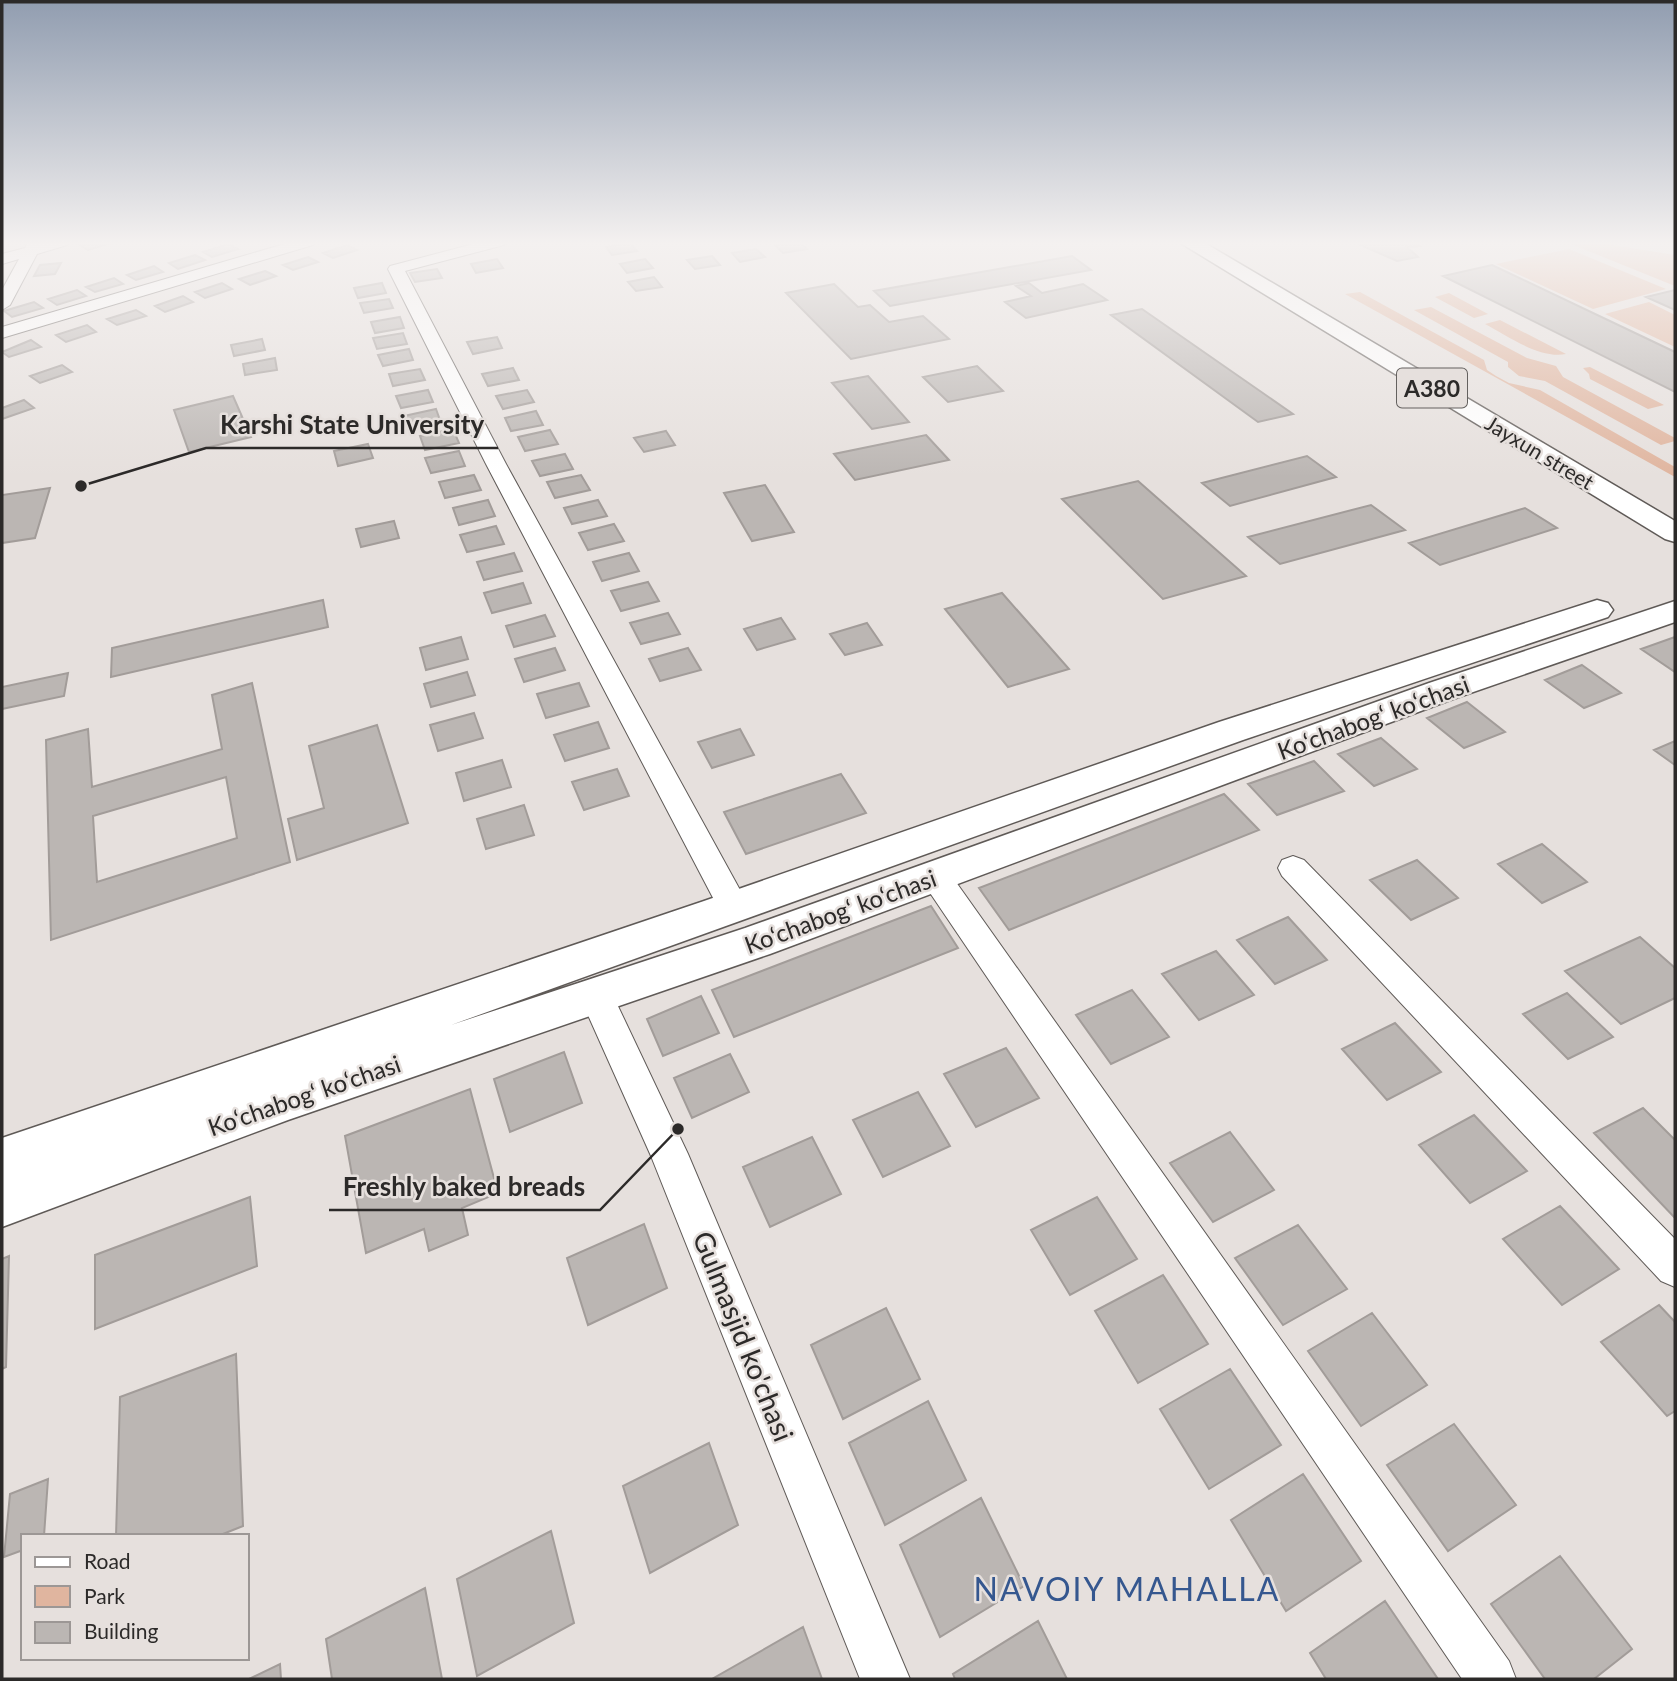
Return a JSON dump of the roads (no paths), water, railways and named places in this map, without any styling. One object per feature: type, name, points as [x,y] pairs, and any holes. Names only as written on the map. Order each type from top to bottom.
[{"type":"main road","name":"Jayxun street","points":[[1320,320],[1675,533]]},
{"type":"main road","name":"Jayxun street","points":[[1354,320],[1640,485]]},
{"type":"main road","points":[[1438,391],[1464,384]]},
{"type":"main road","name":"Ko‘chabog‘ ko‘chasi","points":[[2,1203],[288,1099],[736,948],[935,876],[1243,745],[1675,584]]},
{"type":"main road","name":"Ko‘chabog‘ ko‘chasi","points":[[2,1161],[726,911],[1243,745],[1441,691],[1675,611]]},
{"type":"street","points":[[2,333],[44,320]]},
{"type":"street","points":[[422,320],[496,464],[632,714],[726,911],[736,948]]},
{"type":"street","points":[[1293,868],[1675,1267]]},
{"type":"street","points":[[935,876],[1491,1679]]},
{"type":"street","name":"Gulmasjid ko'chasi","points":[[596,995],[669,1154],[885,1679]]},
{"type":"place","name":"Karshi State University","points":[[81,486]]},
{"type":"place","name":"Freshly baked breads","points":[[678,1129]]},
{"type":"district","name":"NAVOIY MAHALLA","points":[[1127,1588]]}]
